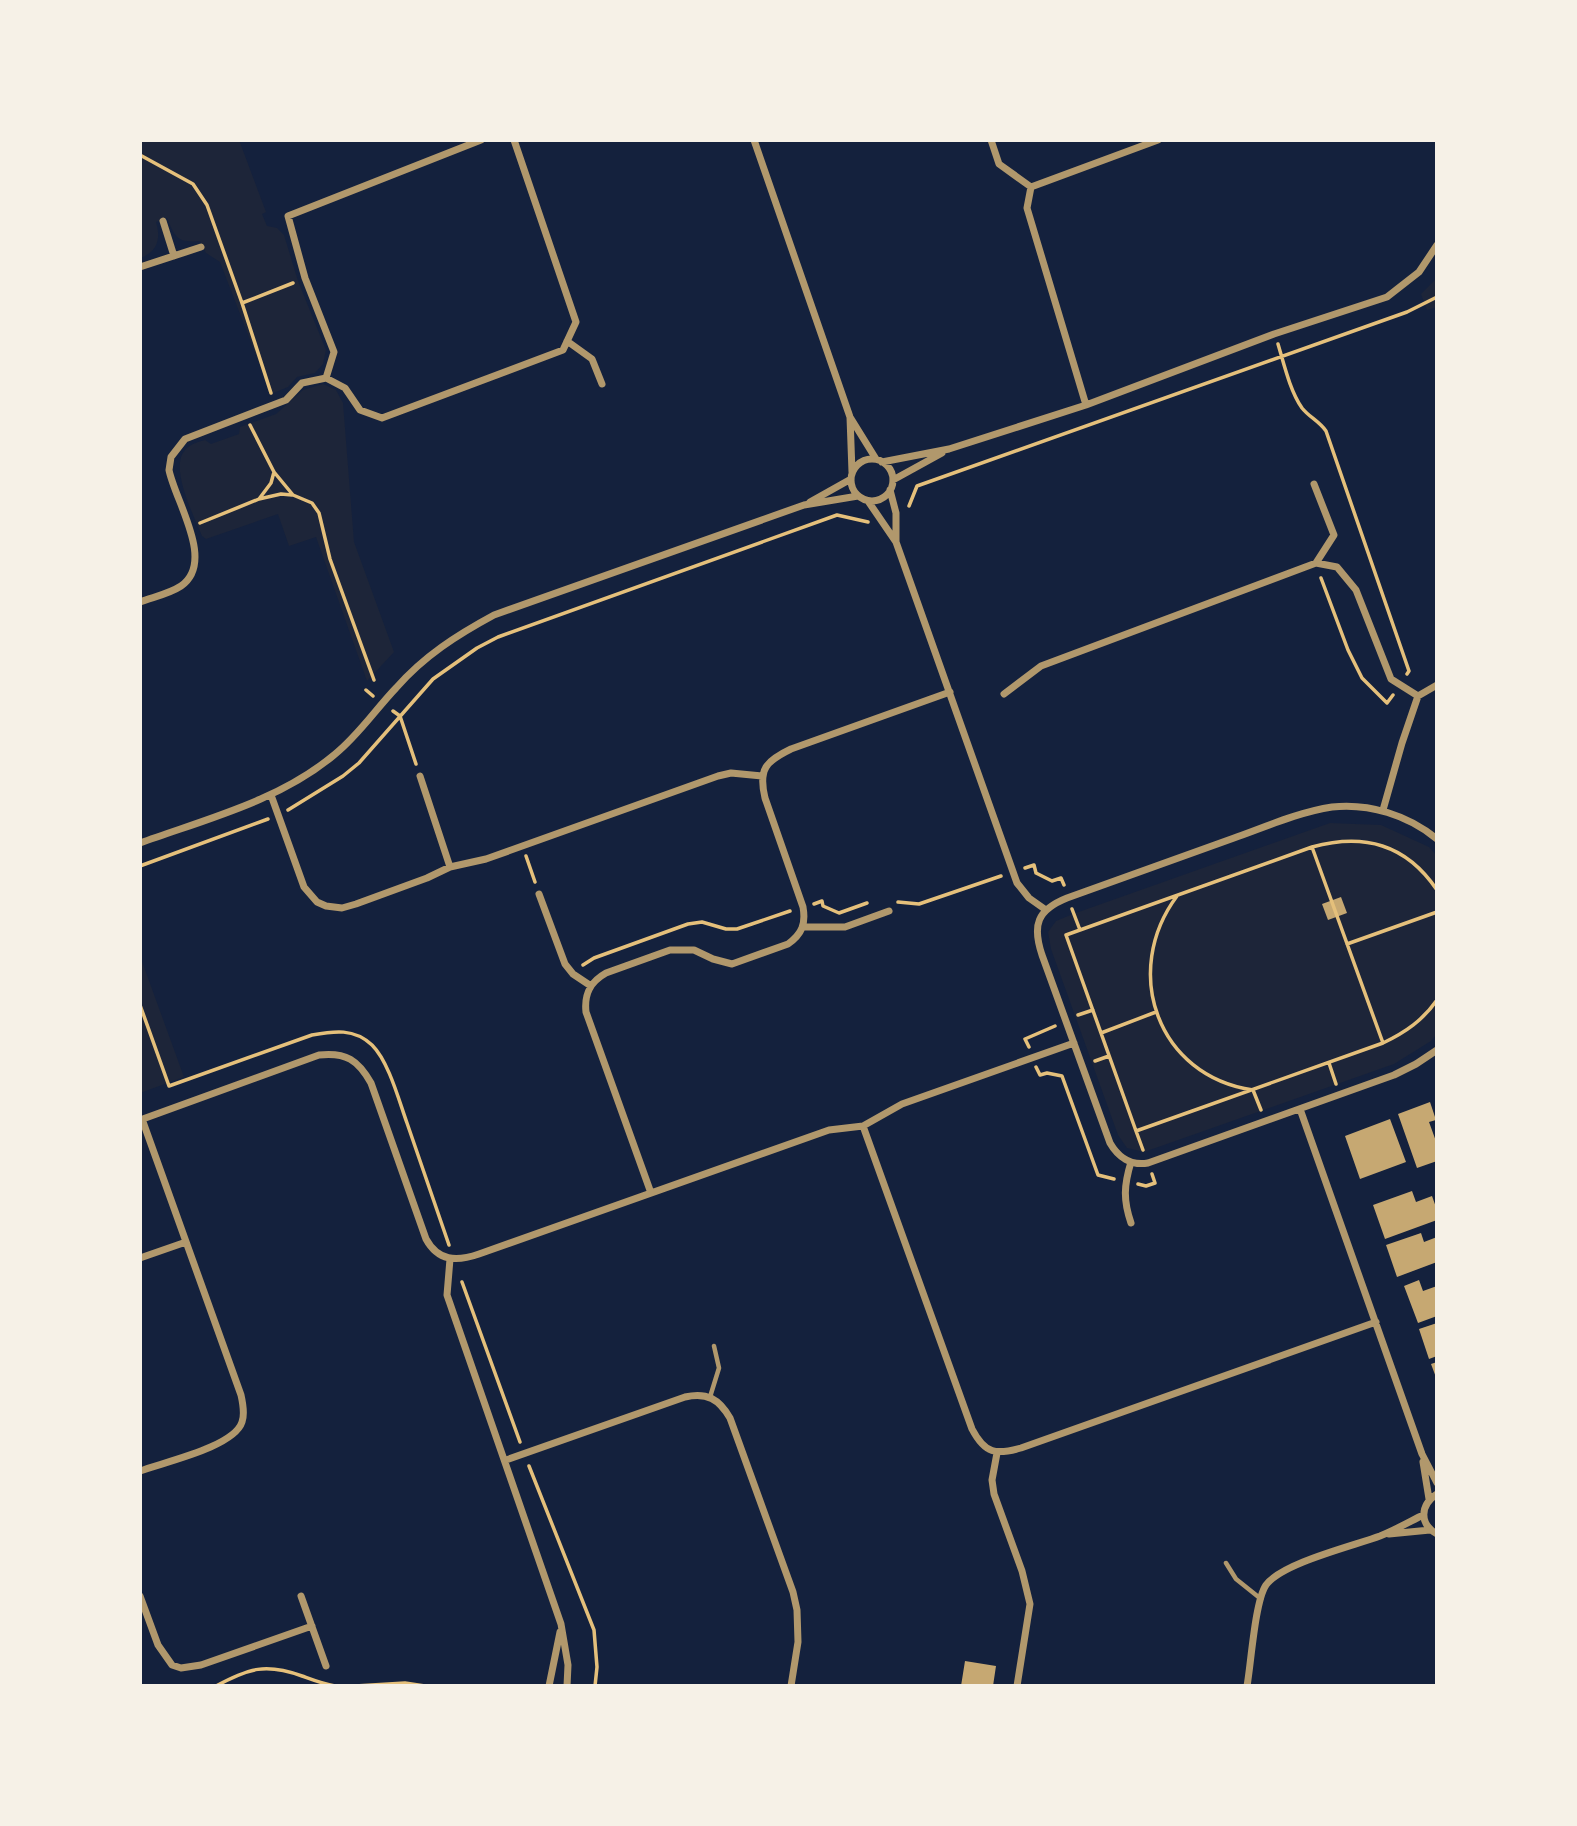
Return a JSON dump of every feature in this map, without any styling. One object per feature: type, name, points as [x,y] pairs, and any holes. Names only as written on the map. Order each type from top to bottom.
[{"type":"street","points":[[326,378],[334,352],[305,278],[288,216],[481,140]]},
{"type":"street","points":[[140,602],[182,585],[190,577],[196,556],[169,470],[171,457],[185,439],[286,400],[302,383],[326,378],[345,388],[360,410],[382,418],[563,350],[576,322],[514,140]]},
{"type":"street","points":[[754,140],[850,417],[879,461],[890,469],[893,480],[890,490],[881,499],[869,501]]},
{"type":"street","points":[[991,140],[999,164],[1031,187]]},
{"type":"street","points":[[1031,187],[1158,140]]},
{"type":"street","points":[[1031,187],[1027,208],[1086,405]]},
{"type":"street","points":[[163,221],[174,256]]},
{"type":"street","points":[[804,505],[852,476],[865,460],[879,461],[949,449],[1086,405],[1274,334],[1387,298],[1419,272],[1437,245]]},
{"type":"street","points":[[140,267],[201,247]]},
{"type":"street","points":[[567,341],[592,359],[603,384]]},
{"type":"street","points":[[850,417],[854,491],[869,501],[896,542],[1013,872],[1022,890],[1046,910]]},
{"type":"street","points":[[893,480],[949,449]]},
{"type":"street","points":[[1314,484],[1334,535],[1316,563]]},
{"type":"street","points":[[890,490],[896,513],[896,542]]},
{"type":"street","points":[[140,843],[271,795],[314,771],[355,737],[417,666],[464,631],[494,615],[804,505],[858,496]]},
{"type":"street","points":[[1004,694],[1041,666],[1316,563],[1336,567],[1356,590],[1391,679],[1418,696]]},
{"type":"street","points":[[1383,810],[1418,696],[1437,685]]},
{"type":"street","points":[[651,1193],[586,1012],[586,995],[590,986],[596,978],[606,973],[670,950],[694,950],[723,963],[743,961],[796,939],[805,919],[765,798],[762,776],[770,761],[791,749],[950,692]]},
{"type":"street","points":[[271,795],[304,887],[317,902],[342,908],[427,878],[450,867],[486,859],[718,776],[731,773],[762,776]]},
{"type":"street","points":[[420,776],[450,867]]},
{"type":"street","points":[[1437,839],[1418,825],[1383,810],[1331,807],[1067,898],[1046,910],[1040,918],[1037,940],[1110,1143],[1121,1157],[1131,1162],[1148,1163],[1394,1075],[1437,1050]]},
{"type":"street","points":[[539,894],[561,954],[573,974],[590,986]]},
{"type":"street","points":[[803,927],[845,927],[889,911]]},
{"type":"street","points":[[140,1471],[230,1438],[242,1423],[244,1410],[241,1395],[141,1119],[319,1055],[344,1055],[352,1058],[371,1083],[426,1239],[431,1248],[452,1259],[471,1256],[829,1130],[863,1126],[902,1104],[1074,1043]]},
{"type":"street","points":[[1300,1109],[1422,1454],[1437,1483]]},
{"type":"street","points":[[863,1126],[972,1429],[977,1440],[986,1448],[997,1452],[1021,1448],[1376,1322]]},
{"type":"street","points":[[1131,1162],[1124,1193],[1124,1204],[1131,1223]]},
{"type":"street","points":[[140,1258],[186,1242]]},
{"type":"street","points":[[452,1259],[447,1295],[561,1624],[568,1665],[567,1686]]},
{"type":"street","points":[[506,1460],[685,1397],[697,1394],[718,1401],[730,1418],[793,1592],[799,1626],[791,1686]]},
{"type":"street","points":[[997,1452],[992,1480],[994,1494],[1025,1580],[1030,1604],[1017,1686]]},
{"type":"street","points":[[1247,1686],[1261,1599],[1266,1585],[1279,1574],[1297,1565],[1382,1535],[1423,1515],[1429,1499],[1422,1454]]},
{"type":"street","points":[[1429,1499],[1437,1494]]},
{"type":"street","points":[[1382,1535],[1434,1532],[1423,1515]]},
{"type":"street","points":[[140,1596],[158,1645],[172,1665],[181,1668],[201,1665],[312,1626]]},
{"type":"street","points":[[302,1596],[326,1666]]},
{"type":"street","points":[[549,1686],[561,1624]]},
{"type":"lane","points":[[710,1397],[719,1368],[714,1346]]},
{"type":"lane","points":[[1226,1563],[1236,1579],[1261,1599]]},
{"type":"path","points":[[140,155],[193,184],[207,205],[274,405]]},
{"type":"path","points":[[242,303],[305,278]]},
{"type":"path","points":[[896,513],[910,509],[909,505],[918,486],[1407,312],[1437,297]]},
{"type":"path","points":[[1274,334],[1302,407],[1326,431],[1409,671],[1387,703],[1362,678],[1348,650],[1319,572]]},
{"type":"path","points":[[246,416],[274,472],[293,495]]},
{"type":"path","points":[[259,499],[271,483],[274,472]]},
{"type":"path","points":[[189,528],[259,499],[281,494],[293,495],[312,503],[319,513],[330,559],[374,680]]},
{"type":"path","points":[[420,776],[400,716],[433,679],[477,648],[522,627],[837,515],[867,522],[880,518]]},
{"type":"path","points":[[1148,1163],[1066,935],[1312,847],[1350,841],[1382,846],[1410,860],[1437,889]]},
{"type":"path","points":[[522,845],[539,894]]},
{"type":"path","points":[[1312,847],[1383,1043]]},
{"type":"path","points":[[887,900],[919,904],[1034,865],[1036,873],[1052,881],[1062,878],[1080,930]]},
{"type":"path","points":[[1179,894],[1168,909],[1153,943],[1149,981],[1156,1012],[1165,1030],[1188,1059],[1217,1080],[1234,1087],[1253,1090]]},
{"type":"path","points":[[573,974],[594,958],[688,924],[702,922],[726,929],[737,929],[821,901],[823,906],[839,913],[875,901]]},
{"type":"path","points":[[1347,944],[1437,912]]},
{"type":"path","points":[[1136,1131],[1383,1043],[1420,1021],[1437,1000]]},
{"type":"path","points":[[140,1005],[169,1086],[312,1035],[331,1031],[348,1032],[372,1045],[382,1059],[394,1086],[452,1259],[524,1454],[593,1630],[597,1667],[595,1686]]},
{"type":"path","points":[[1101,1033],[1156,1012]]},
{"type":"path","points":[[1329,1063],[1339,1094]]},
{"type":"path","points":[[1253,1090],[1266,1121]]},
{"type":"path","points":[[216,1686],[247,1671],[271,1667],[335,1686]]},
{"type":"path","points":[[355,1686],[405,1683],[425,1686]]},
{"type":"shaded area","points":[[140,140],[239,140],[266,212],[262,214],[267,226],[277,228],[284,235],[298,281],[326,350],[323,364],[315,373],[297,377],[288,387],[271,394],[220,262],[206,253],[200,241],[178,238],[167,218],[156,222],[157,244],[151,252],[140,258]]},
{"type":"shaded area","points":[[1437,278],[1437,307],[1427,310],[1421,294]]},
{"type":"shaded area","points":[[323,384],[336,390],[343,403],[354,542],[394,652],[367,681],[316,537],[289,546],[278,514],[206,539],[202,536],[181,480],[181,458],[189,446],[205,440],[211,444],[239,434],[240,427],[276,414],[303,390]]},
{"type":"shaded area","points":[[1330,823],[1381,825],[1429,847],[1437,856],[1437,1034],[1431,1041],[1394,1064],[1144,1152],[1127,1148],[1118,1135],[1051,949],[1048,932],[1056,921],[1073,914]]},
{"type":"shaded area","points":[[140,956],[184,1077],[140,1093]]},
{"type":"building","points":[[1341,897],[1347,913],[1328,920],[1322,904]]},
{"type":"building","points":[[1430,1102],[1436,1120],[1429,1122],[1437,1144],[1437,1161],[1417,1168],[1398,1114]]},
{"type":"building","points":[[1390,1119],[1406,1162],[1360,1179],[1345,1136]]},
{"type":"building","points":[[1412,1191],[1416,1202],[1432,1196],[1437,1220],[1385,1239],[1373,1205]]},
{"type":"building","points":[[1421,1233],[1424,1242],[1437,1237],[1437,1262],[1397,1277],[1386,1245]]},
{"type":"building","points":[[1419,1280],[1423,1291],[1437,1286],[1437,1316],[1418,1323],[1404,1286]]},
{"type":"building","points":[[1437,1323],[1437,1356],[1429,1359],[1419,1329]]},
{"type":"building","points":[[1437,1362],[1437,1380],[1431,1364]]},
{"type":"building","points":[[965,1661],[996,1666],[993,1686],[961,1686]]}]
